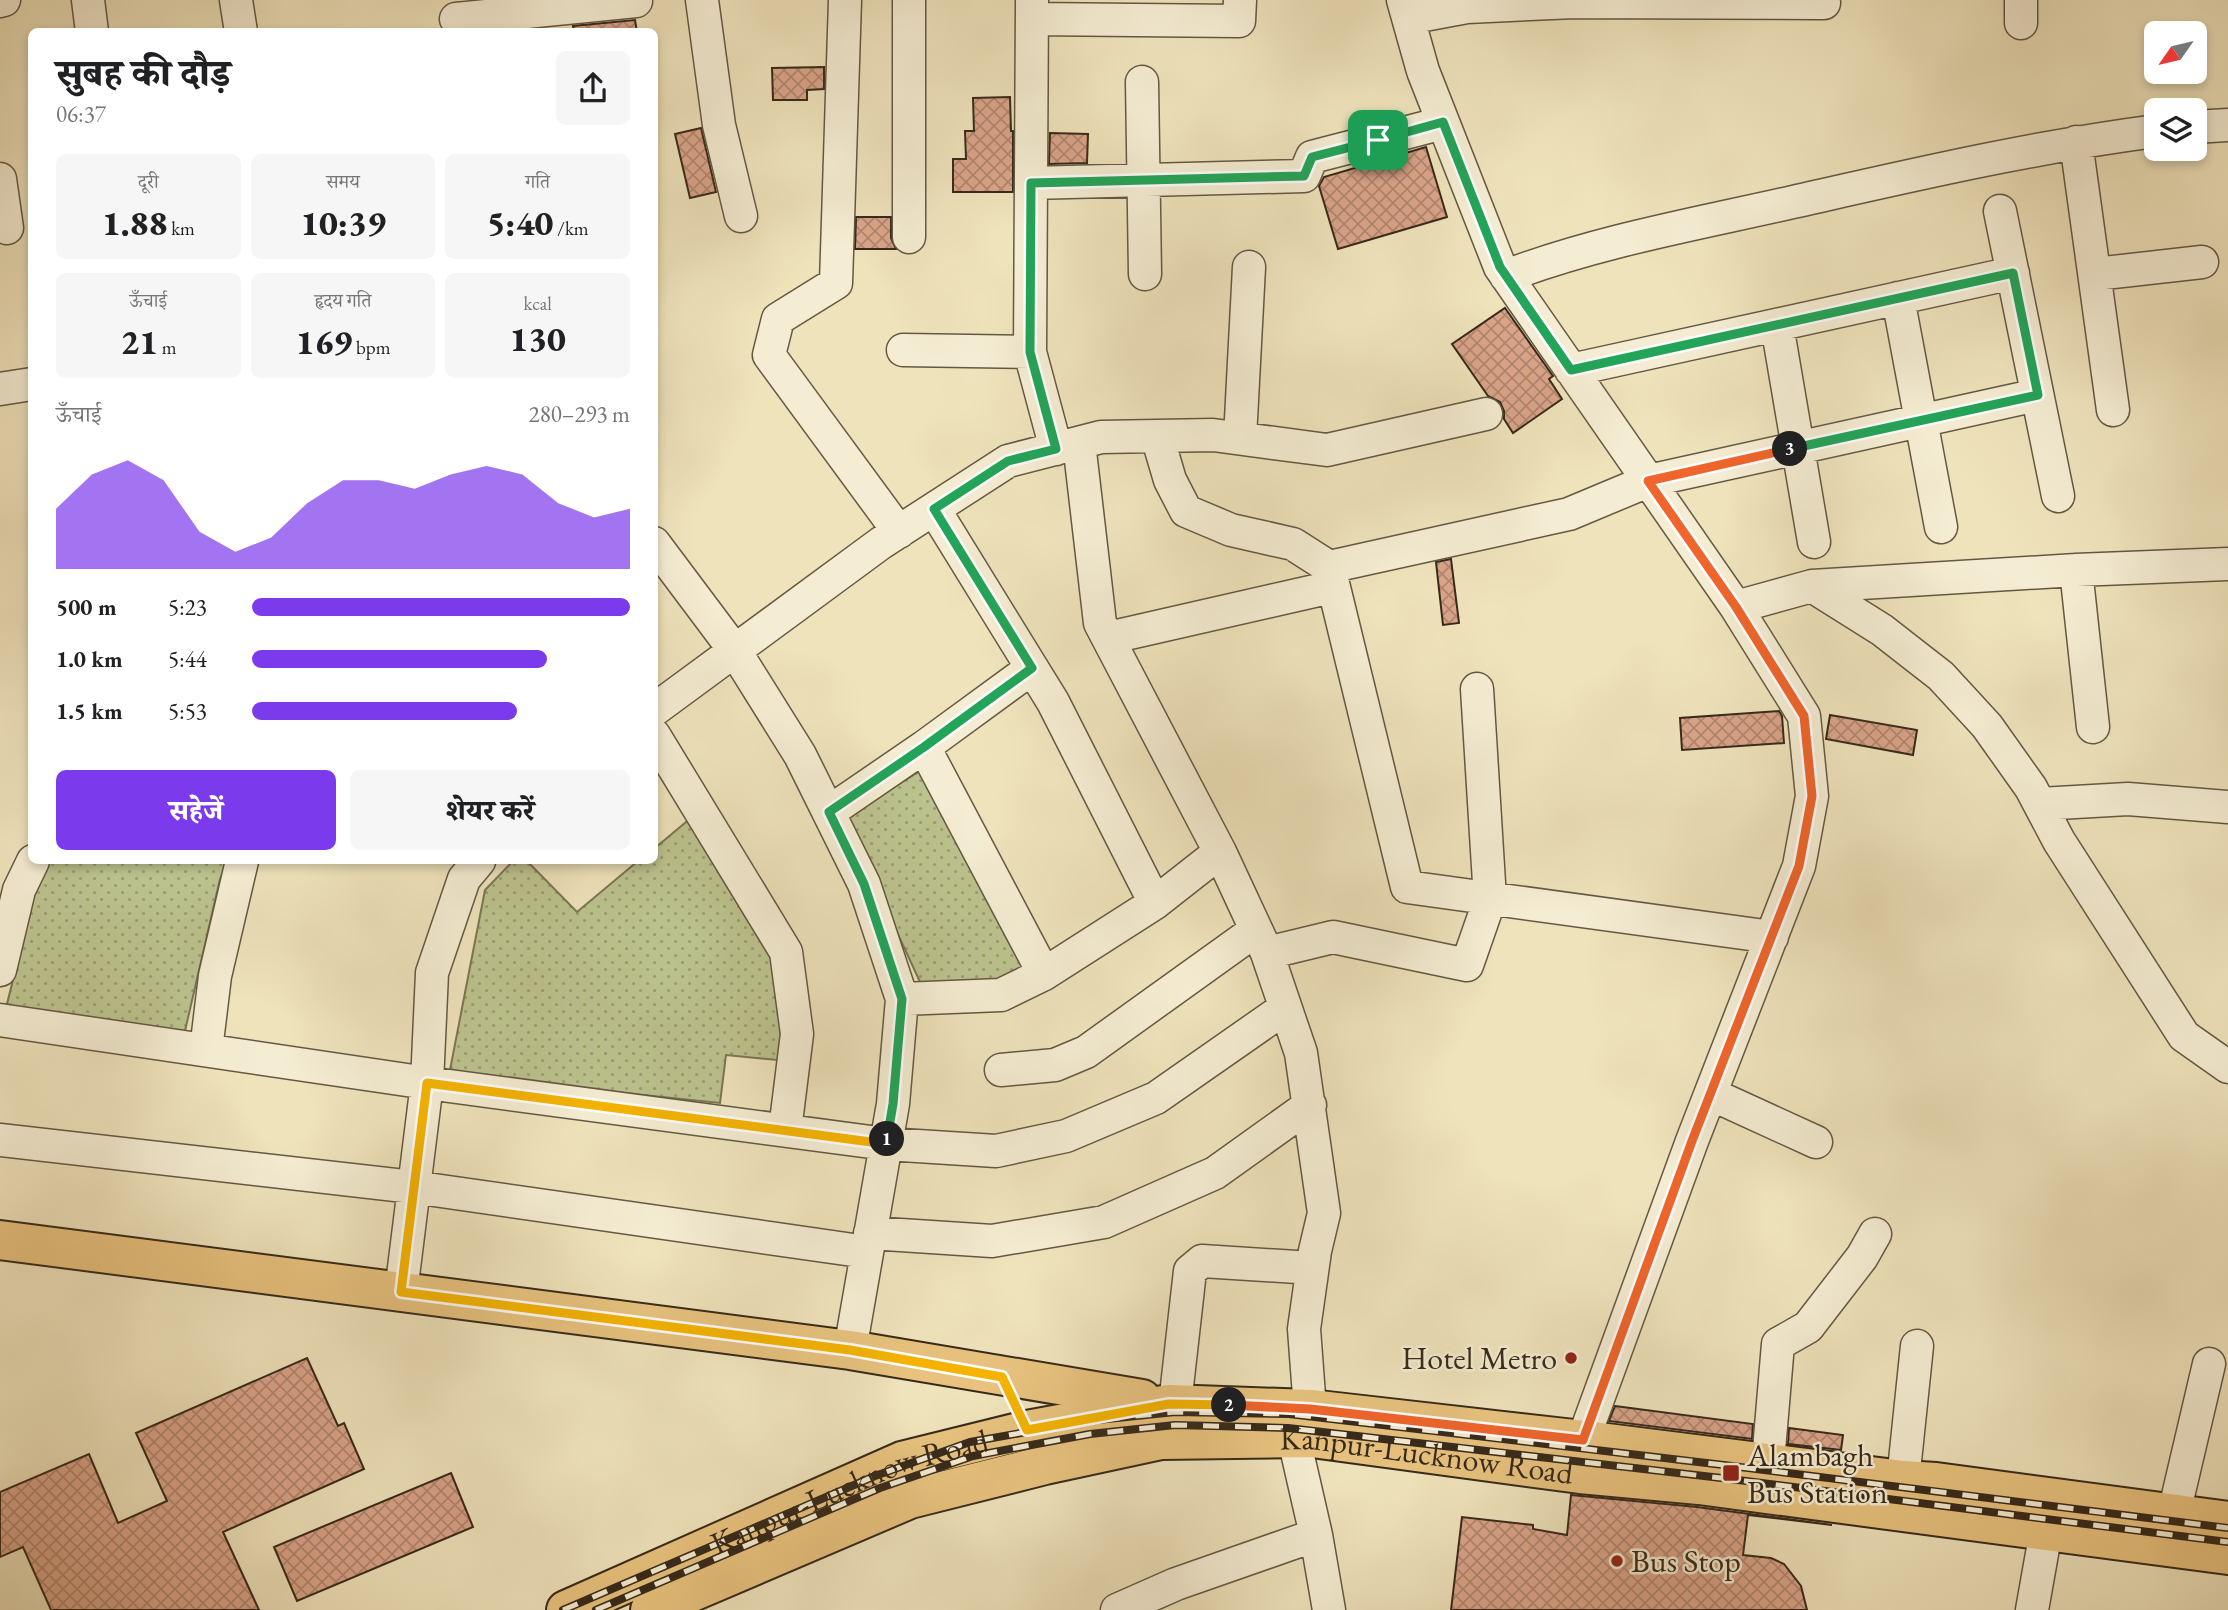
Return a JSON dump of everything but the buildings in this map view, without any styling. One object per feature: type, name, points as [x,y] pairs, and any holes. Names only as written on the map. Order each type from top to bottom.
[{"type":"main road","points":[[0,1240],[850,1350],[1172,1404]]},
{"type":"main road","points":[[1002,1377],[1045,1465]]},
{"type":"main road","name":"Kanpur-Lucknow Road","points":[[566,1610],[902,1461],[1027,1430],[1172,1404],[1302,1424],[1583,1440],[1936,1482],[2228,1521]]},
{"type":"main road","name":"Kanpur-Lucknow Road","points":[[650,1610],[911,1499],[1045,1465],[1161,1440],[1302,1424]]},
{"type":"main road","name":"Kanpur-Lucknow Road","points":[[1302,1424],[1312,1438],[1580,1474],[1699,1485],[2228,1555]]},
{"type":"street","points":[[88,0],[92,28]]},
{"type":"street","points":[[236,0],[240,28]]},
{"type":"street","points":[[702,0],[719,125],[741,216]]},
{"type":"street","points":[[845,0],[836,283],[778,319],[769,355],[900,532]]},
{"type":"street","points":[[909,0],[909,237]]},
{"type":"street","points":[[1240,0],[1239,21],[1032,9],[1030,352],[1068,446],[1100,623],[1220,852],[1262,941],[1301,1053],[1324,1213],[1312,1268],[1304,1329],[1302,1424],[1329,1610]]},
{"type":"street","points":[[456,17],[636,1]]},
{"type":"street","points":[[1583,1440],[1799,866],[1812,796],[1804,716],[1736,607],[1500,267],[1423,71],[1406,9],[1574,1],[1824,3]]},
{"type":"street","points":[[1142,82],[1145,274]]},
{"type":"street","points":[[1031,183],[1304,176],[1312,157],[1443,122]]},
{"type":"street","points":[[2207,126],[2228,125]]},
{"type":"street","points":[[1506,276],[1594,247],[1690,223],[2076,142],[2144,133]]},
{"type":"street","points":[[2076,142],[2113,410]]},
{"type":"street","points":[[0,179],[13,228]]},
{"type":"street","points":[[2000,211],[2058,496]]},
{"type":"street","points":[[2095,274],[2202,262]]},
{"type":"street","points":[[1240,438],[1249,267]]},
{"type":"street","points":[[1571,370],[2013,273]]},
{"type":"street","points":[[1898,298],[1941,527]]},
{"type":"street","points":[[1777,325],[1814,542]]},
{"type":"street","points":[[903,350],[1030,352]]},
{"type":"street","points":[[0,389],[28,385]]},
{"type":"street","points":[[1108,638],[1569,514],[1648,481],[2038,395]]},
{"type":"street","points":[[658,707],[900,532],[1008,461],[1101,437],[1213,435],[1327,450],[1486,414]]},
{"type":"street","points":[[1157,436],[1170,480],[1186,511],[1231,530],[1293,544],[1331,577],[1407,887],[1772,937]]},
{"type":"street","points":[[934,509],[1052,702],[1155,903]]},
{"type":"street","points":[[658,548],[735,651],[800,755],[864,884],[902,999],[893,1104],[850,1350]]},
{"type":"street","points":[[1736,607],[1812,586],[2228,564]]},
{"type":"street","points":[[2076,570],[2093,727]]},
{"type":"street","points":[[1812,586],[1882,630],[1941,676],[1987,726],[2031,788],[2059,841],[2184,1036],[2228,1067]]},
{"type":"street","points":[[829,812],[1032,668]]},
{"type":"street","points":[[1001,1070],[1055,1065],[1086,1052],[1262,941],[1333,937],[1467,965],[1490,899],[1477,689]]},
{"type":"street","points":[[658,743],[786,952],[797,1034],[785,1130]]},
{"type":"street","points":[[924,747],[1044,974]]},
{"type":"street","points":[[2040,804],[2128,799],[2228,807]]},
{"type":"street","points":[[902,999],[1001,995],[1044,974],[1155,903],[1220,852]]},
{"type":"street","points":[[0,970],[19,890],[32,864]]},
{"type":"street","points":[[206,1050],[215,976],[241,864]]},
{"type":"street","points":[[401,1292],[427,1083],[432,973],[464,879],[476,864]]},
{"type":"street","points":[[0,1020],[427,1083],[886,1144],[996,1151],[1066,1136],[1156,1098],[1284,1007]]},
{"type":"street","points":[[1711,1094],[1816,1142]]},
{"type":"street","points":[[0,1140],[869,1242],[992,1241],[1104,1222],[1215,1173],[1310,1105]]},
{"type":"street","points":[[1768,1462],[1778,1344],[1808,1327],[1862,1257],[1875,1234]]},
{"type":"street","points":[[1172,1404],[1190,1271],[1202,1261],[1312,1268]]},
{"type":"street","points":[[1903,1480],[1917,1346]]},
{"type":"street","points":[[2174,1513],[2209,1364]]},
{"type":"street","points":[[2032,1610],[2046,1531]]},
{"type":"street","points":[[1130,1607],[1176,1584],[1316,1535]]},
{"type":"green space","points":[[920,771],[1025,968],[996,983],[921,984],[844,818]]},
{"type":"green space","points":[[704,807],[769,920],[787,1061],[726,1055],[720,1103],[449,1075],[485,890],[510,864],[530,864],[577,912],[634,864],[658,864],[658,845]]},
{"type":"green space","points":[[46,864],[227,864],[220,879],[185,1031],[6,1008],[37,883]]},
{"type":"railway","points":[[563,1610],[875,1476],[970,1442],[1088,1421],[1175,1412],[1289,1414],[2228,1528]]},
{"type":"railway","points":[[596,1610],[880,1488],[973,1456],[1090,1434],[1175,1425],[1288,1428],[1730,1479],[2228,1542]]},
{"type":"place","name":"Hotel Metro","points":[[1571,1358]]},
{"type":"place","name":"Alambagh Bus Station","points":[[1731,1473]]},
{"type":"place","name":"Bus Stop","points":[[1617,1561]]},
{"type":"route","points":[[1443,122],[1500,267],[1571,370],[2013,273],[2038,395],[1648,481],[1736,607],[1804,716],[1812,796],[1799,866],[1692,1141],[1583,1440],[1310,1409],[1169,1404],[1027,1430],[1002,1377],[850,1350],[401,1292],[427,1083],[886,1144],[893,1104],[902,999],[864,884],[829,812],[1032,668],[934,509],[1008,461],[1056,449],[1030,352],[1031,183],[1304,176],[1312,157],[1378,140],[1443,122]]}]
